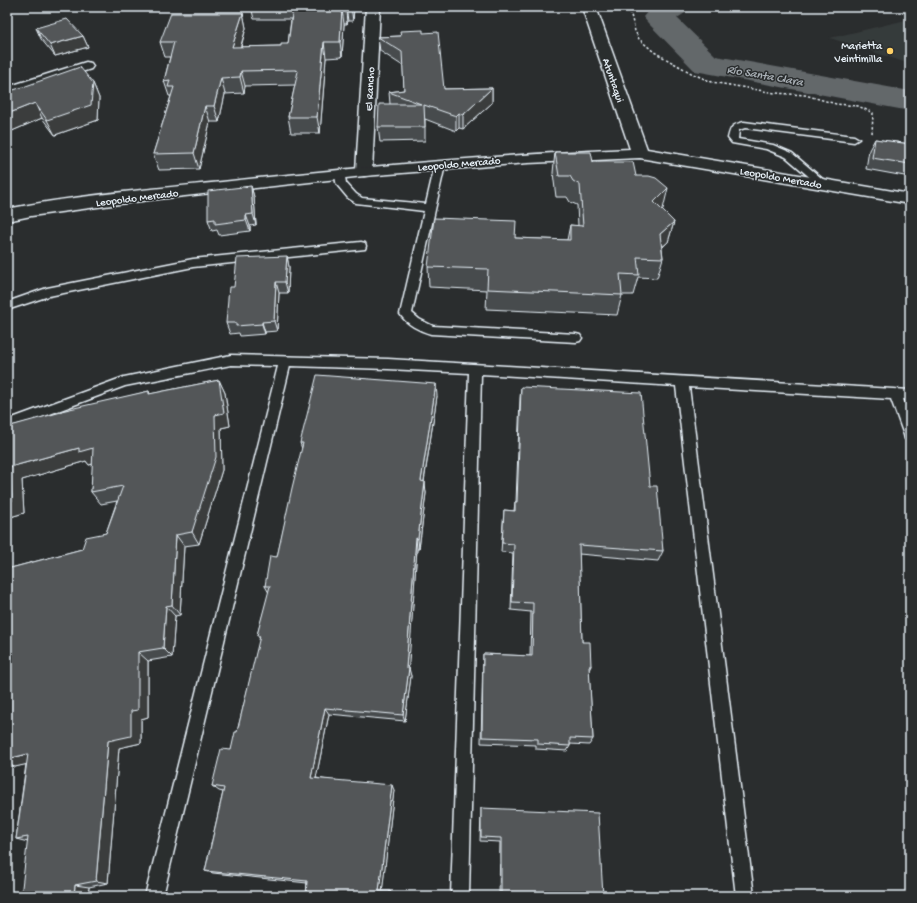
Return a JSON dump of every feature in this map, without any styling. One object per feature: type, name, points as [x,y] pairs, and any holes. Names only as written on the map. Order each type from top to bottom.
[{"type":"street","name":"El Rancho","points":[[364,171],[373,7]]},
{"type":"street","name":"Atuntaqui","points":[[590,7],[640,153]]},
{"type":"street","points":[[7,92],[86,66]]},
{"type":"street","name":"Leopoldo Mercado","points":[[7,215],[31,210],[149,195],[341,173],[528,158],[640,153],[910,199]]},
{"type":"lane","points":[[823,184],[789,155],[782,151],[774,148],[735,141],[733,138],[735,128],[744,125],[854,139]]},
{"type":"lane","points":[[440,165],[406,314],[415,322],[431,330],[576,338]]},
{"type":"lane","points":[[341,173],[341,184],[352,196],[360,201],[430,208]]},
{"type":"lane","points":[[7,306],[47,292],[193,263],[361,246]]},
{"type":"lane","points":[[7,425],[124,382],[231,360],[388,364],[910,395]]},
{"type":"lane","points":[[154,896],[285,361]]},
{"type":"lane","points":[[460,896],[475,369]]},
{"type":"lane","points":[[682,381],[745,896]]},
{"type":"lane","points":[[895,394],[910,435]]},
{"type":"path","points":[[629,7],[635,31],[639,39],[654,52],[693,74],[718,83],[775,93],[805,95],[836,104],[851,105],[867,109],[873,113],[872,137]]},
{"type":"shaded area","name":"Marietta Veintimilla","points":[[910,19],[910,64],[830,38]]},
{"type":"building","points":[[293,7],[346,7],[346,9],[342,9],[340,42],[324,42],[317,117],[288,117],[298,71],[241,71],[240,77],[221,78],[214,106],[205,106],[194,153],[153,154],[174,87],[168,87],[170,80],[164,81],[174,42],[160,42],[171,13],[243,13],[232,47],[281,46],[281,44],[288,44]]},
{"type":"building","points":[[67,19],[83,36],[50,45],[36,28]]},
{"type":"building","points":[[423,30],[423,33],[438,32],[444,89],[492,88],[463,115],[459,113],[456,116],[424,105],[425,127],[378,127],[379,104],[421,104],[389,92],[404,90],[402,52],[378,37],[401,36],[400,31]]},
{"type":"building","points":[[80,67],[93,83],[91,105],[47,120],[35,103],[7,114],[7,92]]},
{"type":"building","points":[[875,139],[910,144],[910,164],[872,158]]},
{"type":"building","points":[[555,152],[591,152],[593,162],[633,162],[636,176],[649,176],[656,178],[668,188],[654,202],[674,222],[660,234],[663,258],[637,257],[639,275],[620,274],[622,295],[487,289],[488,269],[428,267],[434,218],[516,221],[515,238],[570,240],[570,225],[583,226],[580,185],[573,181],[570,176],[559,176]]},
{"type":"building","points":[[251,186],[253,214],[246,215],[246,220],[215,224],[215,219],[208,220],[208,191]]},
{"type":"building","points":[[287,256],[285,282],[276,282],[274,321],[262,322],[262,324],[236,326],[236,323],[226,323],[229,287],[234,287],[237,258]]},
{"type":"building","points":[[317,375],[436,384],[421,481],[425,482],[418,539],[416,538],[406,668],[409,668],[403,715],[325,708],[311,778],[392,785],[379,891],[390,891],[390,896],[306,896],[307,881],[205,871],[224,788],[212,786],[221,749],[231,750],[235,732],[237,732],[260,636],[257,635],[270,586],[265,586],[270,556],[277,557],[303,443],[300,443]]},
{"type":"building","points":[[219,380],[224,413],[215,415],[216,457],[192,532],[176,535],[172,605],[166,606],[163,648],[138,652],[138,710],[131,711],[131,736],[108,741],[96,881],[75,885],[74,896],[21,896],[28,837],[16,839],[28,754],[7,759],[7,569],[82,549],[86,537],[106,533],[123,486],[91,492],[93,448],[79,452],[79,448],[10,467],[12,501],[7,502],[7,427],[61,411],[149,391],[149,394]]},
{"type":"building","points":[[521,387],[641,393],[650,486],[657,486],[663,551],[579,545],[582,642],[590,642],[591,666],[589,666],[593,739],[570,738],[570,746],[538,744],[538,739],[482,737],[483,654],[532,656],[533,603],[512,602],[514,544],[502,543],[504,510],[515,511],[515,502],[517,502]]},
{"type":"building","points":[[481,808],[598,813],[603,896],[501,896],[501,838],[481,837]]},
{"type":"waterway","name":"Río Santa Clara","points":[[675,7],[658,17],[706,64],[910,101]]},
{"type":"place","name":"Marietta Veintimilla","points":[[890,51]]}]
